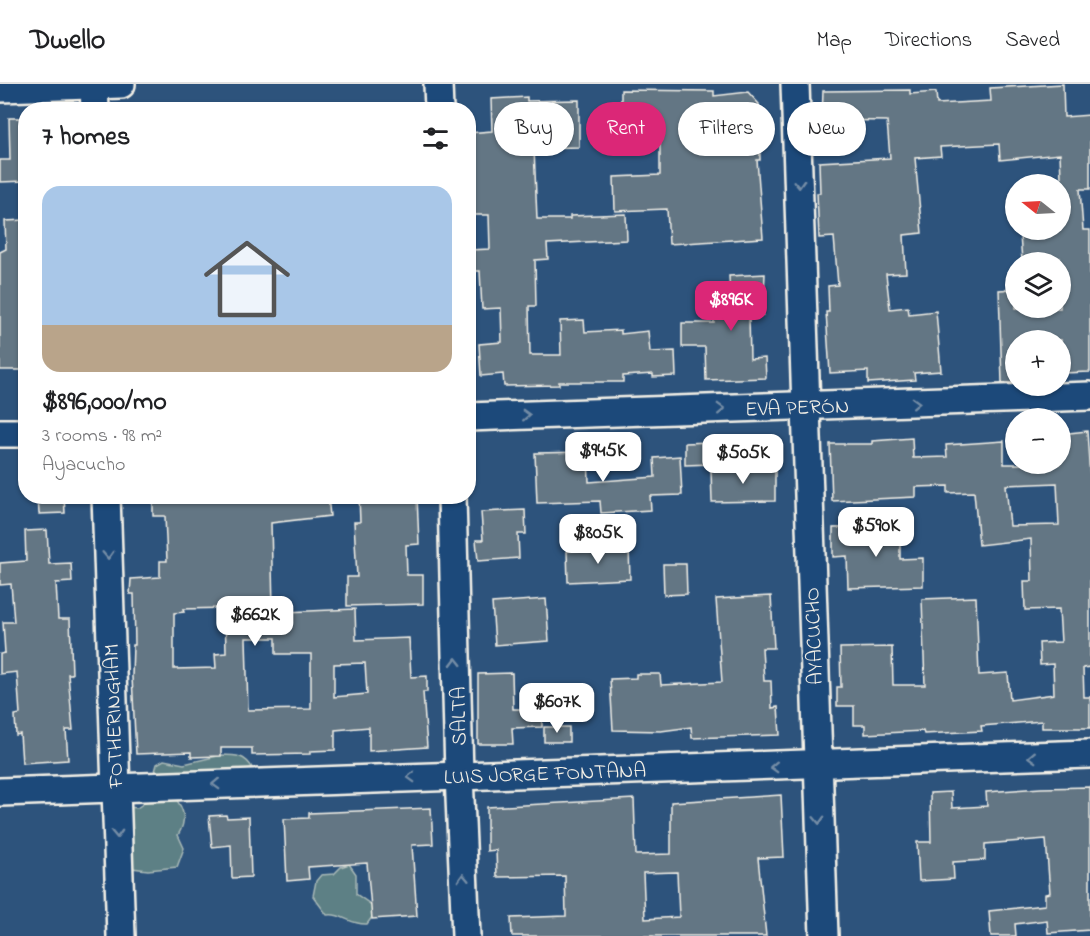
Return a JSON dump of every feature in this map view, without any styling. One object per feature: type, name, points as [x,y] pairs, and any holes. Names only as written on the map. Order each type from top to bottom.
[{"type":"street","points":[[0,88],[94,93],[121,84]]},
{"type":"street","points":[[438,84],[439,102]]},
{"type":"street","name":"AYACUCHO","points":[[795,84],[824,936]]},
{"type":"street","name":"EVA PERÓN","points":[[476,417],[1090,396]]},
{"type":"street","points":[[0,433],[18,433]]},
{"type":"street","name":"FOTHERINGHAM","points":[[106,504],[121,936]]},
{"type":"street","name":"SALTA","points":[[452,504],[459,775],[466,936]]},
{"type":"street","name":"LUIS JORGE FONTANA","points":[[0,792],[1090,754]]},
{"type":"green space","points":[[222,755],[236,756],[247,761],[253,769],[251,778],[154,775],[157,764],[164,760],[184,764]]},
{"type":"green space","points":[[174,797],[184,815],[183,825],[178,835],[184,848],[177,867],[148,870],[132,868],[129,807],[137,808],[150,799]]},
{"type":"green space","points":[[349,864],[356,874],[356,894],[373,906],[375,913],[367,924],[327,915],[313,896],[316,881],[321,875],[334,874],[341,867]]},
{"type":"building","points":[[1063,84],[1064,117],[1090,115],[1090,189],[1080,189],[1083,230],[1090,230],[1090,372],[1071,373],[1071,330],[1005,330],[1005,383],[1002,383],[999,290],[1005,290],[1005,318],[1071,318],[1071,252],[1021,252],[1020,240],[1071,240],[1071,174],[1061,174],[1060,154],[1000,160],[999,144],[940,147],[941,156],[915,158],[922,233],[904,235],[906,273],[886,274],[890,309],[908,307],[909,314],[936,311],[941,371],[914,373],[915,380],[868,383],[868,371],[830,373],[826,312],[829,312],[828,286],[838,285],[834,237],[819,238],[817,193],[820,193],[819,162],[890,158],[887,121],[866,121],[866,102],[823,102],[823,91],[910,90],[910,94],[936,92],[937,104],[991,101],[990,88]]},
{"type":"building","points":[[621,90],[714,91],[714,96],[748,92],[757,102],[678,102],[678,156],[760,156],[760,160],[757,160],[763,238],[669,244],[667,209],[615,211],[614,177],[660,175],[660,156],[666,156],[666,102],[621,102]]},
{"type":"building","points":[[527,97],[527,101],[579,100],[579,147],[574,147],[574,102],[494,102],[494,156],[534,156],[537,219],[570,219],[570,216],[626,214],[627,240],[547,244],[548,259],[535,260],[536,306],[529,306],[530,355],[561,355],[560,321],[584,320],[585,332],[621,330],[621,334],[648,331],[650,352],[675,351],[676,376],[653,377],[653,374],[623,376],[623,382],[559,382],[559,385],[504,386],[503,374],[481,376],[479,344],[502,342],[501,308],[482,309],[480,271],[476,271],[476,250],[490,249],[489,215],[476,215],[476,132],[492,131],[491,99]]},
{"type":"building","points":[[9,118],[18,118],[18,181],[0,182],[0,160],[10,160]]},
{"type":"building","points":[[18,220],[18,370],[0,370],[0,252],[6,249],[5,221]]},
{"type":"building","points":[[765,274],[763,315],[749,315],[750,359],[765,358],[766,378],[706,380],[705,347],[682,347],[682,323],[714,323],[713,299],[730,298],[729,276]]},
{"type":"building","points":[[1087,431],[1090,478],[1090,667],[1083,668],[1084,697],[1090,697],[1090,728],[1042,728],[1042,721],[981,726],[982,731],[865,734],[865,725],[854,725],[854,706],[837,706],[837,687],[841,687],[840,648],[892,647],[893,685],[925,685],[922,599],[976,597],[979,675],[1008,673],[1010,700],[1054,694],[1053,664],[1040,665],[1039,643],[1061,642],[1059,609],[1025,610],[1024,581],[1032,581],[1031,539],[979,545],[974,492],[948,493],[948,486],[916,487],[916,497],[832,501],[830,444],[872,444],[872,441],[912,438],[913,458],[947,457],[946,445],[1004,441],[1005,474],[1071,474],[1071,433]],"holes":[[[1057,483],[1059,525],[1010,526],[1006,485]]]},
{"type":"building","points":[[711,442],[712,464],[685,465],[685,443]]},
{"type":"building","points":[[588,452],[589,482],[655,477],[654,458],[680,456],[682,495],[650,496],[651,510],[601,513],[600,501],[537,503],[535,453]]},
{"type":"building","points":[[775,468],[775,501],[712,502],[711,470]]},
{"type":"building","points":[[38,504],[64,504],[65,513],[39,514]]},
{"type":"building","points":[[153,504],[329,504],[330,516],[271,523],[273,608],[285,607],[285,612],[355,609],[356,640],[409,638],[411,677],[427,676],[427,692],[423,692],[427,747],[369,751],[369,727],[335,730],[335,750],[310,751],[310,754],[252,755],[252,748],[221,748],[221,756],[191,757],[191,752],[136,754],[132,677],[133,645],[135,645],[134,594],[130,594],[131,579],[160,577],[160,561],[167,561],[165,516],[153,516]],"holes":[[[225,608],[226,653],[215,654],[216,668],[174,669],[174,613],[184,612],[183,609]],[[246,638],[276,638],[276,654],[311,654],[311,709],[248,710]],[[365,663],[367,694],[334,697],[334,664]]]},
{"type":"building","points":[[359,504],[417,504],[419,544],[406,545],[407,575],[423,575],[423,604],[347,606],[347,577],[357,577],[354,522],[360,522]]},
{"type":"building","points":[[525,510],[526,534],[518,534],[519,558],[478,561],[476,540],[483,540],[481,512]]},
{"type":"building","points":[[900,527],[900,559],[923,558],[923,586],[848,588],[847,556],[833,557],[833,528]]},
{"type":"building","points":[[47,530],[49,564],[71,563],[72,582],[56,583],[58,619],[70,619],[72,674],[68,674],[73,730],[66,730],[68,760],[22,763],[20,734],[16,735],[15,715],[20,714],[17,672],[0,674],[0,654],[5,653],[3,622],[14,622],[11,584],[0,585],[0,563],[26,561],[25,531]]},
{"type":"building","points":[[629,548],[630,579],[568,582],[567,551]]},
{"type":"building","points":[[663,564],[686,564],[687,594],[664,595]]},
{"type":"building","points":[[771,596],[774,648],[762,648],[764,681],[771,681],[772,708],[778,707],[780,735],[692,738],[691,727],[661,731],[613,730],[610,679],[636,678],[636,674],[660,674],[661,685],[722,682],[716,599]]},
{"type":"building","points":[[546,599],[549,641],[495,645],[492,603]]},
{"type":"building","points":[[512,673],[513,709],[542,709],[542,727],[512,728],[513,744],[478,744],[478,674]]},
{"type":"building","points":[[544,727],[569,727],[569,742],[544,742]]},
{"type":"building","points":[[1090,787],[1090,930],[1048,933],[1047,920],[1015,924],[1016,936],[991,936],[989,911],[1045,905],[1045,894],[1050,893],[1046,839],[985,844],[985,860],[953,862],[954,879],[919,881],[917,842],[931,842],[930,793],[951,792],[952,808],[987,806],[986,792]]},
{"type":"building","points":[[781,795],[784,857],[758,858],[766,936],[512,936],[511,918],[566,916],[565,876],[497,877],[496,850],[487,851],[487,807],[634,799],[636,855],[671,854],[671,802]],"holes":[[[677,872],[679,917],[645,919],[643,873]]]},
{"type":"building","points":[[431,808],[433,844],[412,845],[417,916],[372,919],[367,863],[308,867],[309,879],[287,881],[284,819],[309,818],[309,813]]},
{"type":"building","points":[[226,815],[227,818],[249,817],[251,877],[232,878],[231,845],[212,847],[209,816]]}]
